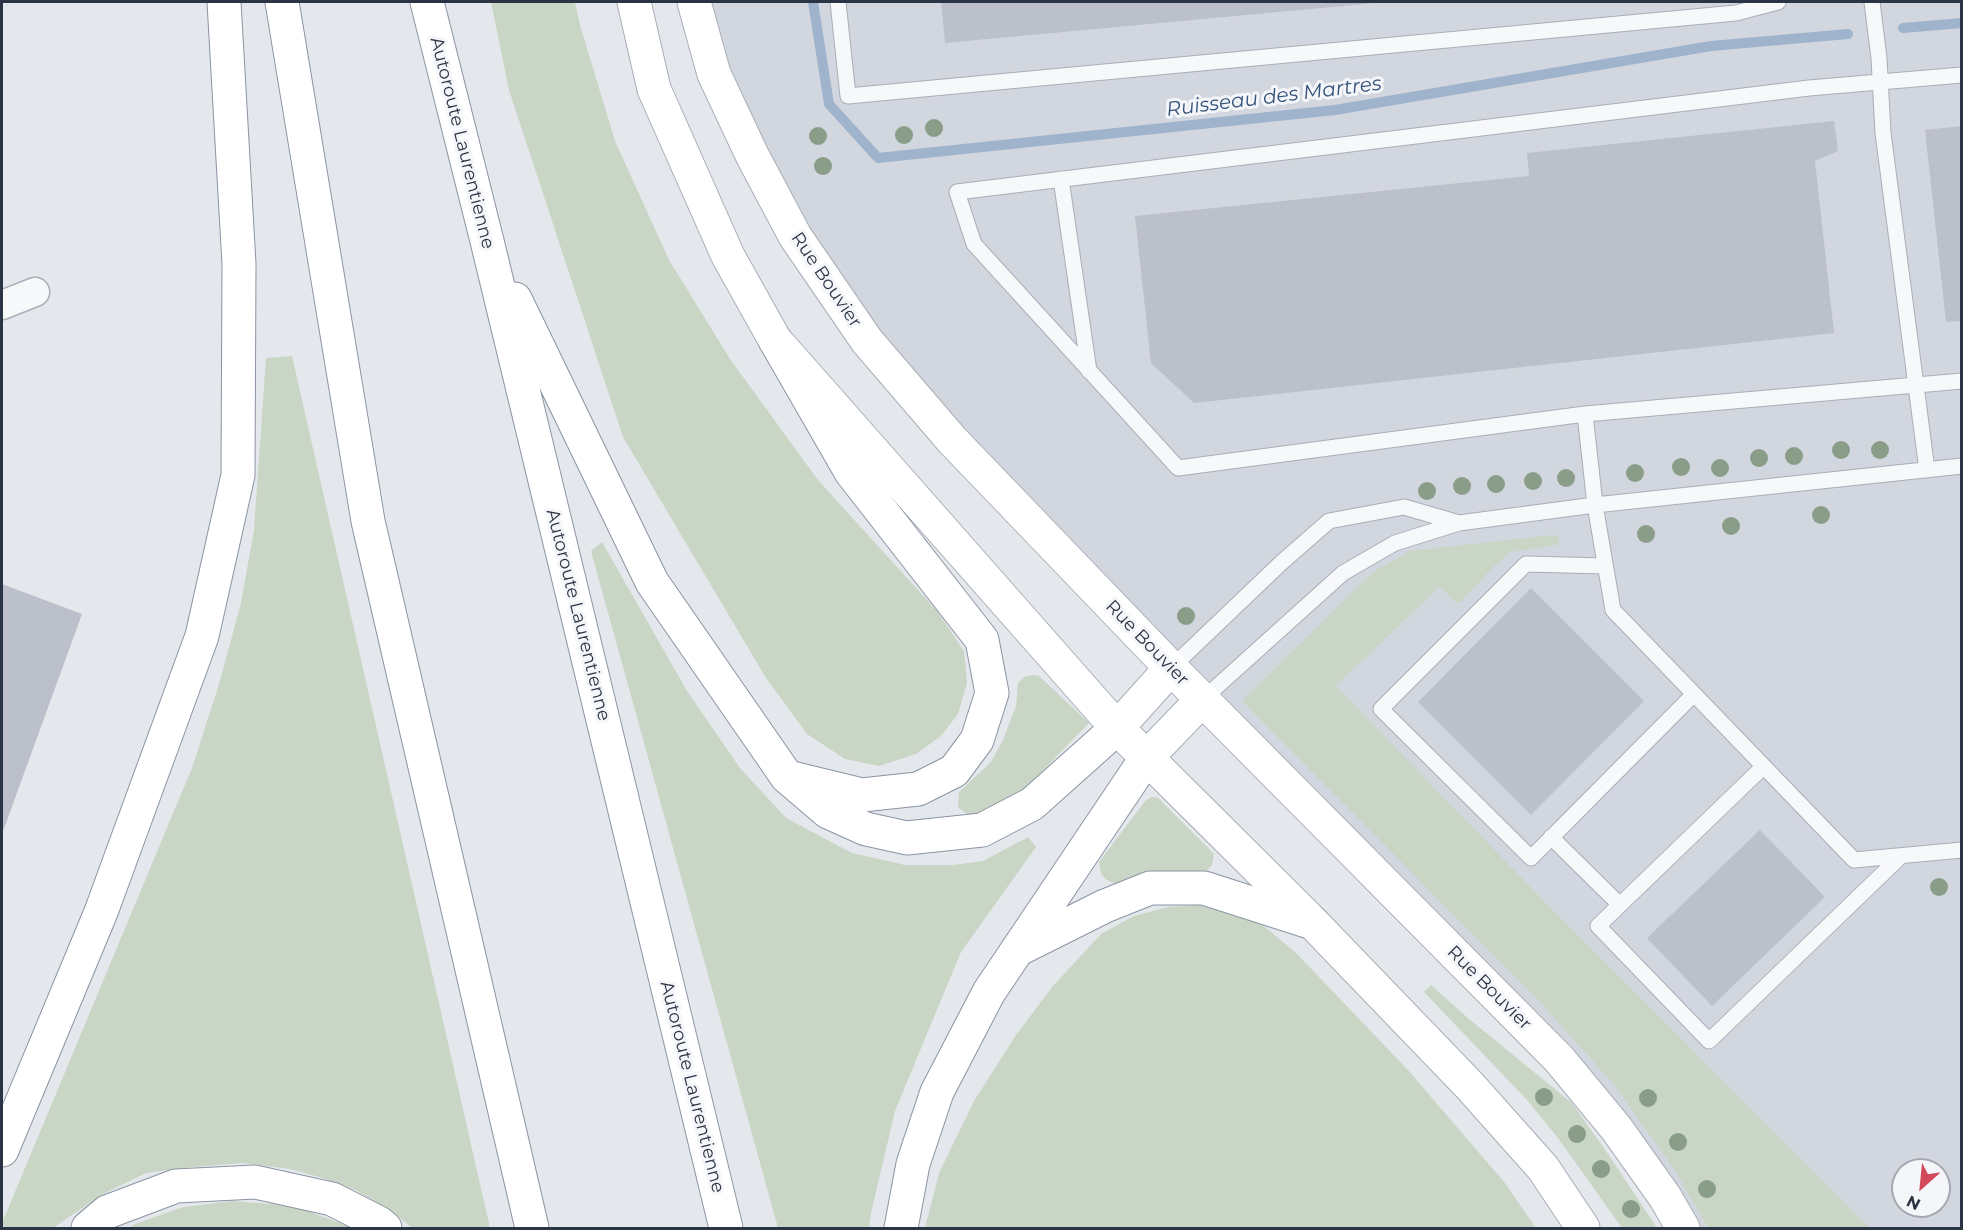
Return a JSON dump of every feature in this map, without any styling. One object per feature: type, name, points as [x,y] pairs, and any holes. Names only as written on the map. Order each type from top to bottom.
[{"type":"main road","points":[[5,1139],[101,912],[202,636],[238,475],[239,264],[224,2]]},
{"type":"main road","points":[[282,2],[368,521],[532,1228]]},
{"type":"main road","name":"Autoroute Laurentienne","points":[[427,2],[726,1228]]},
{"type":"main road","points":[[634,2],[654,89],[728,256],[851,472],[982,640],[992,693],[977,740],[954,771],[918,789],[862,795],[787,777]]},
{"type":"main road","name":"Rue Bouvier","points":[[694,2],[714,74],[752,155],[795,236],[867,340],[952,440],[1171,668],[1559,1059],[1616,1128],[1665,1197],[1683,1228]]},
{"type":"main road","points":[[487,241],[652,582],[787,777],[828,812],[866,829],[906,838],[982,830],[1032,804],[1116,728],[1171,668]]},
{"type":"main road","points":[[775,340],[1116,728],[1313,923],[1470,1086],[1543,1168],[1583,1228]]},
{"type":"main road","points":[[901,1228],[913,1164],[937,1092],[989,992],[1147,757],[1202,700]]},
{"type":"main road","points":[[1016,951],[1105,906],[1150,888],[1204,888],[1313,923]]},
{"type":"main road","points":[[88,1228],[107,1212],[176,1186],[255,1182],[332,1199],[385,1228]]},
{"type":"street","points":[[2,305],[35,292]]},
{"type":"lane","points":[[838,2],[848,96],[1736,13],[1778,2]]},
{"type":"lane","points":[[1872,2],[1883,133],[1927,471]]},
{"type":"lane","points":[[1962,75],[1880,81],[957,192],[974,244],[1178,468],[1585,414],[1962,381]]},
{"type":"lane","points":[[1061,179],[1089,371]]},
{"type":"lane","points":[[1585,414],[1595,506],[1613,610],[1854,860],[1962,850]]},
{"type":"lane","points":[[1202,700],[1343,573],[1395,543],[1459,523],[1962,466]]},
{"type":"lane","points":[[1171,668],[1281,563],[1329,521],[1404,507],[1459,523]]},
{"type":"lane","points":[[1605,566],[1526,564],[1381,709],[1530,858],[1694,694]]},
{"type":"lane","points":[[1763,767],[1598,926],[1709,1041],[1900,857]]},
{"type":"lane","points":[[1551,837],[1620,905]]},
{"type":"shaded area","points":[[694,2],[1961,2],[1961,1228],[1683,1228],[1616,1129],[1171,668],[795,236]]},
{"type":"green space","points":[[491,2],[575,2],[615,141],[669,260],[730,359],[818,480],[937,611],[964,651],[967,683],[958,714],[941,736],[916,754],[879,766],[845,759],[807,734],[766,678],[623,437],[509,90]]},
{"type":"green space","points":[[292,356],[490,1228],[412,1228],[393,1212],[355,1190],[290,1169],[242,1163],[146,1173],[103,1194],[53,1228],[2,1228],[2,1223],[192,768],[219,684],[241,603],[254,530],[266,358]]},
{"type":"green space","points":[[1553,535],[1559,537],[1556,545],[1511,552],[1492,568],[1460,603],[1455,602],[1440,586],[1336,686],[1540,897],[1869,1228],[1708,1228],[1676,1172],[1615,1086],[1542,1004],[1242,701],[1373,572],[1410,551]]},
{"type":"green space","points":[[602,542],[687,691],[740,768],[786,818],[852,853],[905,865],[953,865],[983,861],[1028,837],[1036,847],[961,952],[895,1111],[869,1228],[778,1228],[591,551]]},
{"type":"green space","points":[[1039,676],[1089,723],[1025,789],[989,810],[969,816],[958,807],[959,792],[991,762],[1003,740],[1016,706],[1018,683],[1024,677]]},
{"type":"green space","points":[[1152,797],[1158,798],[1214,854],[1212,865],[1205,873],[1174,871],[1143,875],[1116,884],[1107,880],[1101,874],[1099,862],[1146,800]]},
{"type":"green space","points":[[1200,905],[1233,911],[1260,923],[1297,954],[1408,1070],[1505,1183],[1536,1228],[925,1228],[939,1173],[974,1101],[1016,1035],[1053,986],[1101,934],[1134,916],[1168,907]]},
{"type":"green space","points":[[1431,985],[1572,1103],[1657,1228],[1622,1228],[1558,1138],[1527,1100],[1424,992]]},
{"type":"green space","points":[[233,1201],[294,1206],[353,1228],[129,1228],[183,1207]]},
{"type":"building","points":[[941,2],[1375,2],[1375,3],[945,43]]},
{"type":"building","points":[[1834,121],[1838,151],[1815,161],[1834,333],[1194,403],[1151,363],[1135,216],[1529,176],[1527,153]]},
{"type":"building","points":[[1962,126],[1962,321],[1946,322],[1925,130]]},
{"type":"building","points":[[2,584],[82,614],[2,834]]},
{"type":"building","points":[[1531,588],[1644,701],[1531,815],[1418,702]]},
{"type":"building","points":[[1760,830],[1825,897],[1712,1006],[1647,938]]},
{"type":"waterway","name":"Ruisseau des Martres","points":[[813,2],[829,104],[878,158],[1335,110],[1711,46],[1848,34]]},
{"type":"waterway","name":"Ruisseau des Martres","points":[[1903,28],[1962,23]]}]
